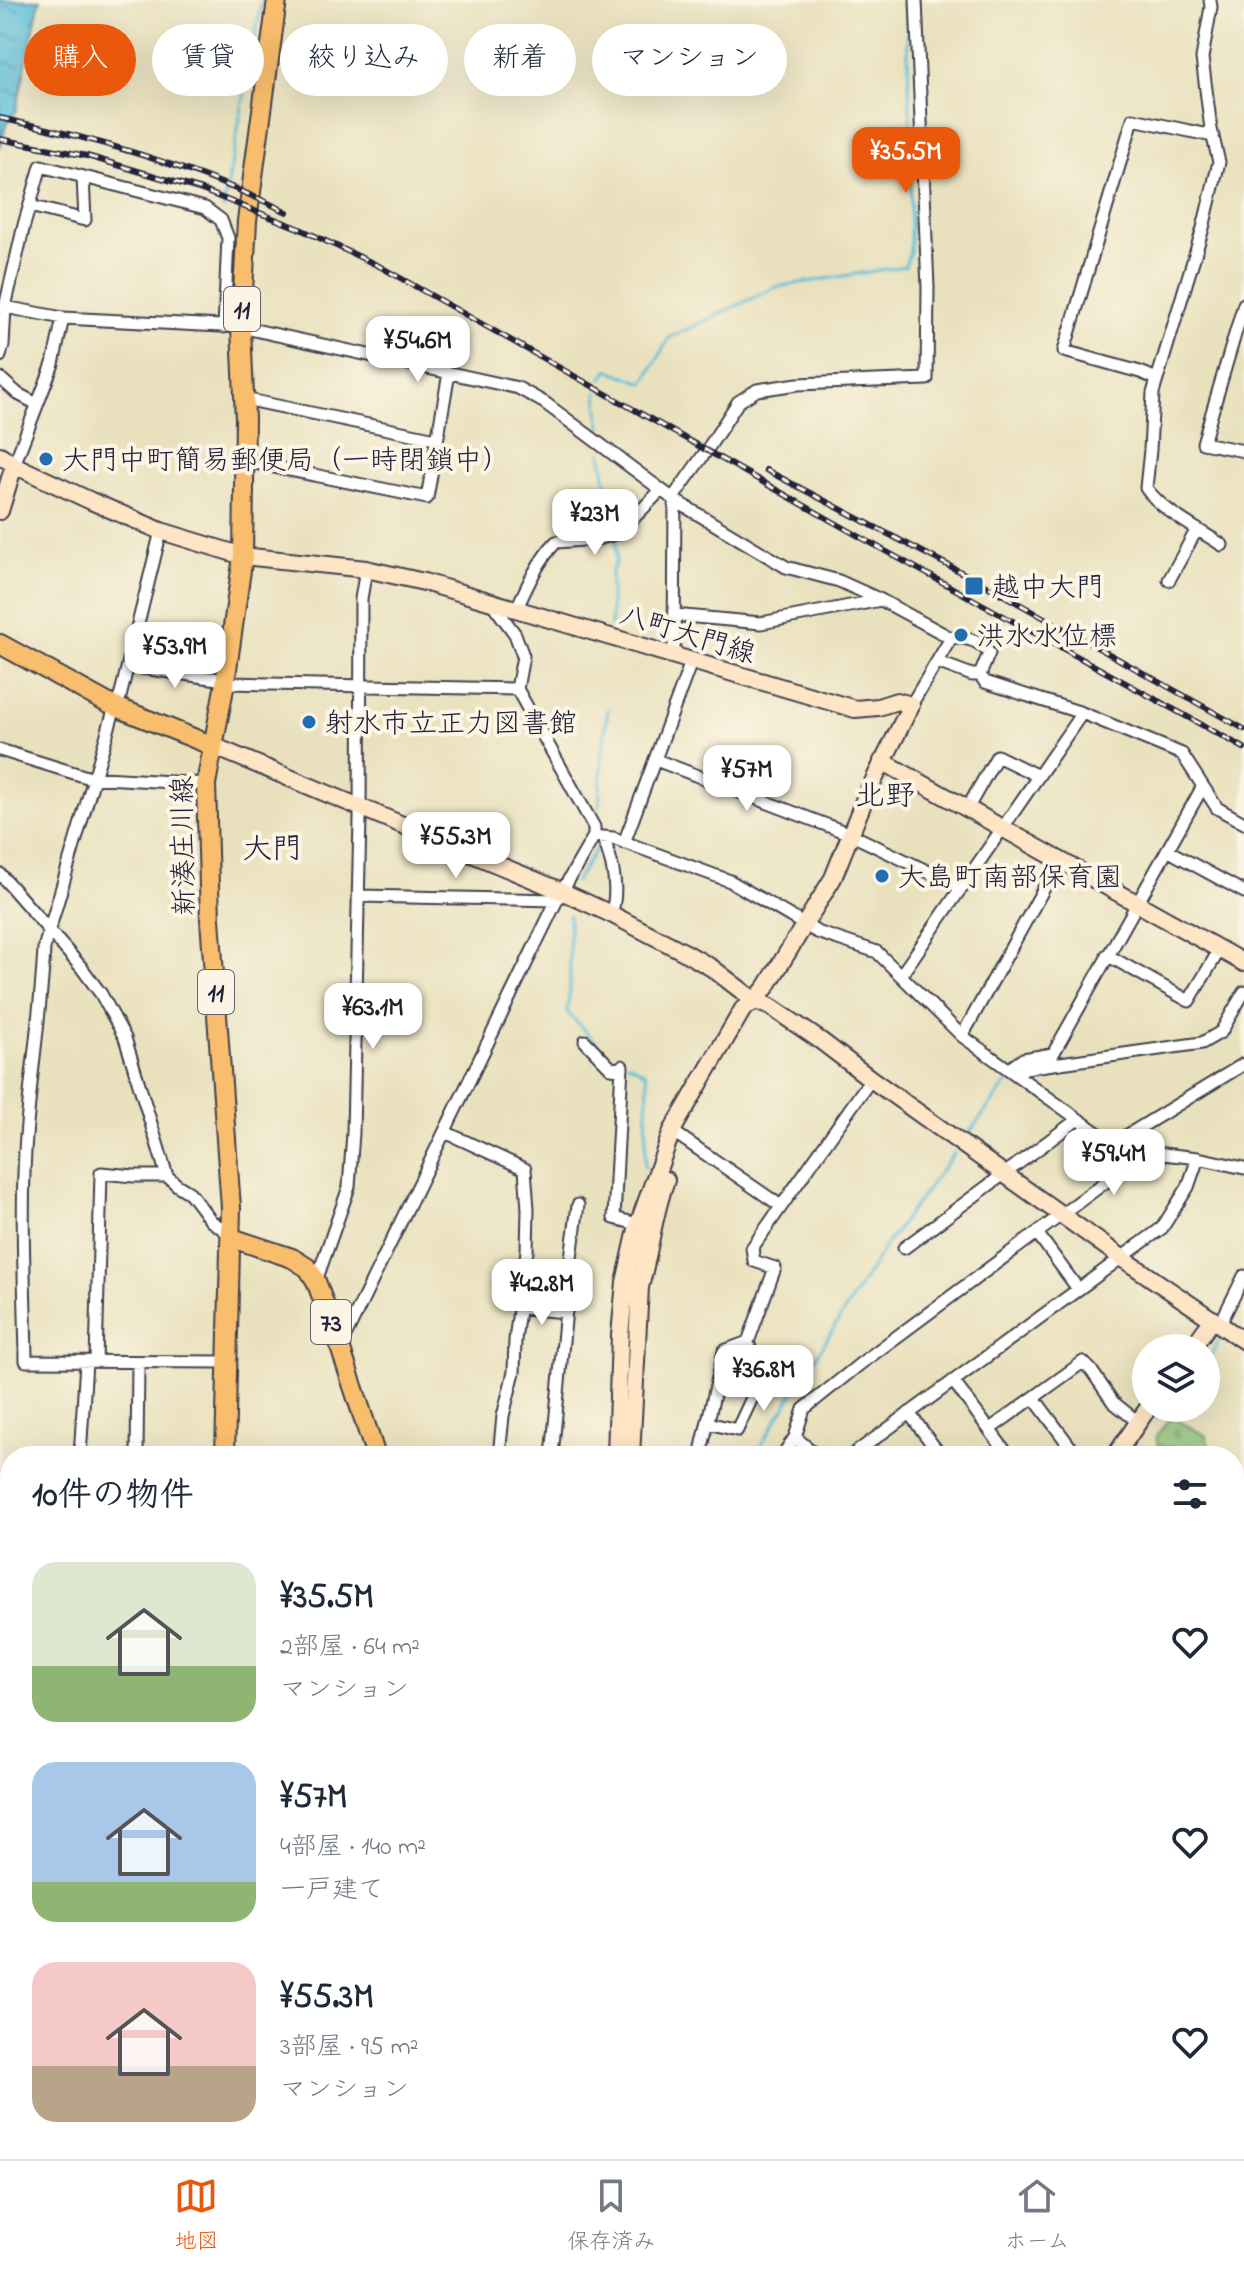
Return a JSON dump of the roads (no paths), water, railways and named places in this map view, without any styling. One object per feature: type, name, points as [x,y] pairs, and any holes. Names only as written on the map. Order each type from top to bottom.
[{"type":"main road","name":"新湊庄川線","points":[[225,1446],[232,1238],[210,919],[206,784],[243,556],[244,399],[232,327],[277,0]]},
{"type":"main road","points":[[0,644],[115,707],[213,746]]},
{"type":"main road","name":"73","points":[[232,1238],[292,1258],[308,1268],[316,1281],[340,1347],[373,1446]]},
{"type":"street","points":[[674,656],[675,495],[738,402],[757,390],[798,384],[927,379],[928,288],[916,6],[926,0]]},
{"type":"street","points":[[1210,0],[1202,58],[1219,162],[1203,228],[1153,393],[1146,488],[1222,545]]},
{"type":"street","points":[[1157,379],[1064,351],[1133,119],[1213,136]]},
{"type":"street","points":[[0,356],[5,307],[41,166],[205,208],[221,220],[228,238],[232,327]]},
{"type":"street","points":[[30,206],[85,220],[83,177]]},
{"type":"street","points":[[5,307],[63,318],[232,327],[518,388],[532,395],[676,501],[786,567],[839,581],[951,638],[963,637],[982,644],[989,653],[980,675]]},
{"type":"street","points":[[1244,308],[1203,443],[1244,451]]},
{"type":"street","points":[[0,511],[7,460],[37,404],[53,364],[63,318]]},
{"type":"street","points":[[245,461],[427,498],[449,373]]},
{"type":"street","points":[[0,378],[18,394],[37,404]]},
{"type":"street","points":[[244,399],[436,439]]},
{"type":"street","name":"八町大門線","points":[[7,460],[161,531],[243,556],[366,569],[424,582],[855,709],[897,701],[911,705]]},
{"type":"street","points":[[516,610],[547,551],[556,542],[597,539],[619,533],[661,490]]},
{"type":"street","points":[[1169,580],[1197,529]]},
{"type":"street","points":[[161,531],[129,666],[44,948],[28,1095],[25,1156],[26,1361],[228,1362]]},
{"type":"street","points":[[316,1281],[349,1187],[353,1133],[359,896],[361,599],[366,569]]},
{"type":"street","points":[[674,615],[761,623],[881,600]]},
{"type":"street","points":[[492,603],[515,634],[523,656],[517,689],[613,862],[614,905],[611,914]]},
{"type":"street","points":[[616,1446],[623,1295],[645,1226],[660,1196],[676,1134],[752,1016],[755,1001],[833,878],[882,761],[951,638]]},
{"type":"street","points":[[624,843],[691,662]]},
{"type":"street","points":[[937,662],[980,675]]},
{"type":"street","points":[[129,666],[225,681],[517,689]]},
{"type":"street","points":[[980,675],[985,682],[1082,713],[1182,754],[1217,808],[1244,823]]},
{"type":"street","points":[[901,975],[1082,713]]},
{"type":"street","points":[[213,746],[559,895],[611,914],[712,968],[755,1001],[771,1007],[821,1041],[1122,1258],[1244,1341]]},
{"type":"street","points":[[0,750],[95,779],[206,784]]},
{"type":"street","points":[[967,809],[997,756],[1038,776]]},
{"type":"street","points":[[656,760],[850,834],[962,888]]},
{"type":"street","points":[[882,761],[1244,963]]},
{"type":"street","points":[[1014,1073],[1023,1059],[1053,1054],[1202,788]]},
{"type":"street","points":[[340,1347],[559,895],[591,844],[599,837],[613,838],[730,881],[817,932],[877,952],[962,1036],[1113,1144],[1244,1168]]},
{"type":"street","points":[[1167,850],[1244,892]]},
{"type":"street","points":[[962,1036],[1059,861]]},
{"type":"street","points":[[0,874],[101,994],[125,1038],[167,1176],[190,1193],[211,1221],[232,1238]]},
{"type":"street","points":[[359,896],[559,895]]},
{"type":"street","points":[[1107,955],[1189,1001],[1220,949]]},
{"type":"street","points":[[1014,1073],[1025,1068],[1202,1043],[1221,1032],[1244,992]]},
{"type":"street","points":[[585,1041],[611,1068],[622,1068],[614,1218],[645,1226]]},
{"type":"street","points":[[1113,1144],[1244,1064]]},
{"type":"street","points":[[708,1423],[737,1430],[758,1385],[758,1371],[748,1342],[775,1268],[754,1261],[752,1248],[871,1079]]},
{"type":"street","points":[[904,1248],[1077,1120]]},
{"type":"street","points":[[445,1132],[525,1169],[527,1251],[515,1340],[514,1372],[503,1416],[500,1446]]},
{"type":"street","points":[[676,1134],[781,1206]]},
{"type":"street","points":[[789,1446],[804,1409],[1146,1152]]},
{"type":"street","points":[[867,1445],[1162,1228],[1188,1187],[1198,1158]]},
{"type":"street","points":[[81,1446],[91,1361],[101,1173],[167,1176]]},
{"type":"street","points":[[553,1446],[578,1205]]},
{"type":"street","points":[[632,1446],[640,1287],[647,1262],[645,1226]]},
{"type":"street","points":[[1037,1233],[1078,1289]]},
{"type":"street","points":[[1205,1334],[1217,1322],[1244,1276]]},
{"type":"street","points":[[520,1308],[566,1312]]},
{"type":"street","points":[[702,1446],[724,1351],[748,1342]]},
{"type":"street","points":[[137,1446],[138,1362]]},
{"type":"street","points":[[990,1429],[1083,1362],[1113,1402],[1132,1410]]},
{"type":"street","points":[[953,1381],[1002,1446]]},
{"type":"street","points":[[1034,1398],[1070,1446]]},
{"type":"street","points":[[909,1413],[934,1446]]},
{"type":"street","points":[[1122,1446],[1138,1422]]},
{"type":"street","points":[[795,1437],[805,1446]]},
{"type":"water","points":[[0,0],[40,0],[35,24],[24,24],[24,74],[16,111],[6,125],[0,148]]},
{"type":"waterway","points":[[223,209],[262,0]]},
{"type":"waterway","points":[[602,378],[609,370],[644,383],[669,338],[776,287],[905,266],[910,252],[911,139],[906,0]]},
{"type":"waterway","points":[[597,393],[602,438]]},
{"type":"waterway","points":[[601,453],[615,531]]},
{"type":"waterway","points":[[611,626],[611,573],[616,561],[616,538]]},
{"type":"waterway","points":[[599,810],[608,709]]},
{"type":"waterway","points":[[575,882],[597,847]]},
{"type":"waterway","points":[[569,916],[570,989],[567,1012],[617,1061]]},
{"type":"waterway","points":[[628,1063],[646,1073],[648,1084],[645,1167]]},
{"type":"waterway","points":[[970,1132],[1011,1077]]},
{"type":"waterway","points":[[760,1446],[887,1243],[954,1153]]},
{"type":"railway","points":[[0,118],[146,156],[218,182],[287,212]]},
{"type":"railway","points":[[0,139],[87,156],[199,189],[298,228],[379,266],[878,547],[1244,748]]},
{"type":"railway","points":[[766,470],[978,581],[1244,729]]},
{"type":"place","name":"大門中町簡易郵便局（一時閉鎖中）","points":[[46,459]]},
{"type":"place","name":"越中大門","points":[[974,586]]},
{"type":"place","name":"洪水水位標","points":[[961,635]]},
{"type":"place","name":"射水市立正力図書館","points":[[309,722]]},
{"type":"place","name":"大島町南部保育園","points":[[882,876]]},
{"type":"district","name":"北野","points":[[885,795]]},
{"type":"district","name":"大門","points":[[272,848]]}]
